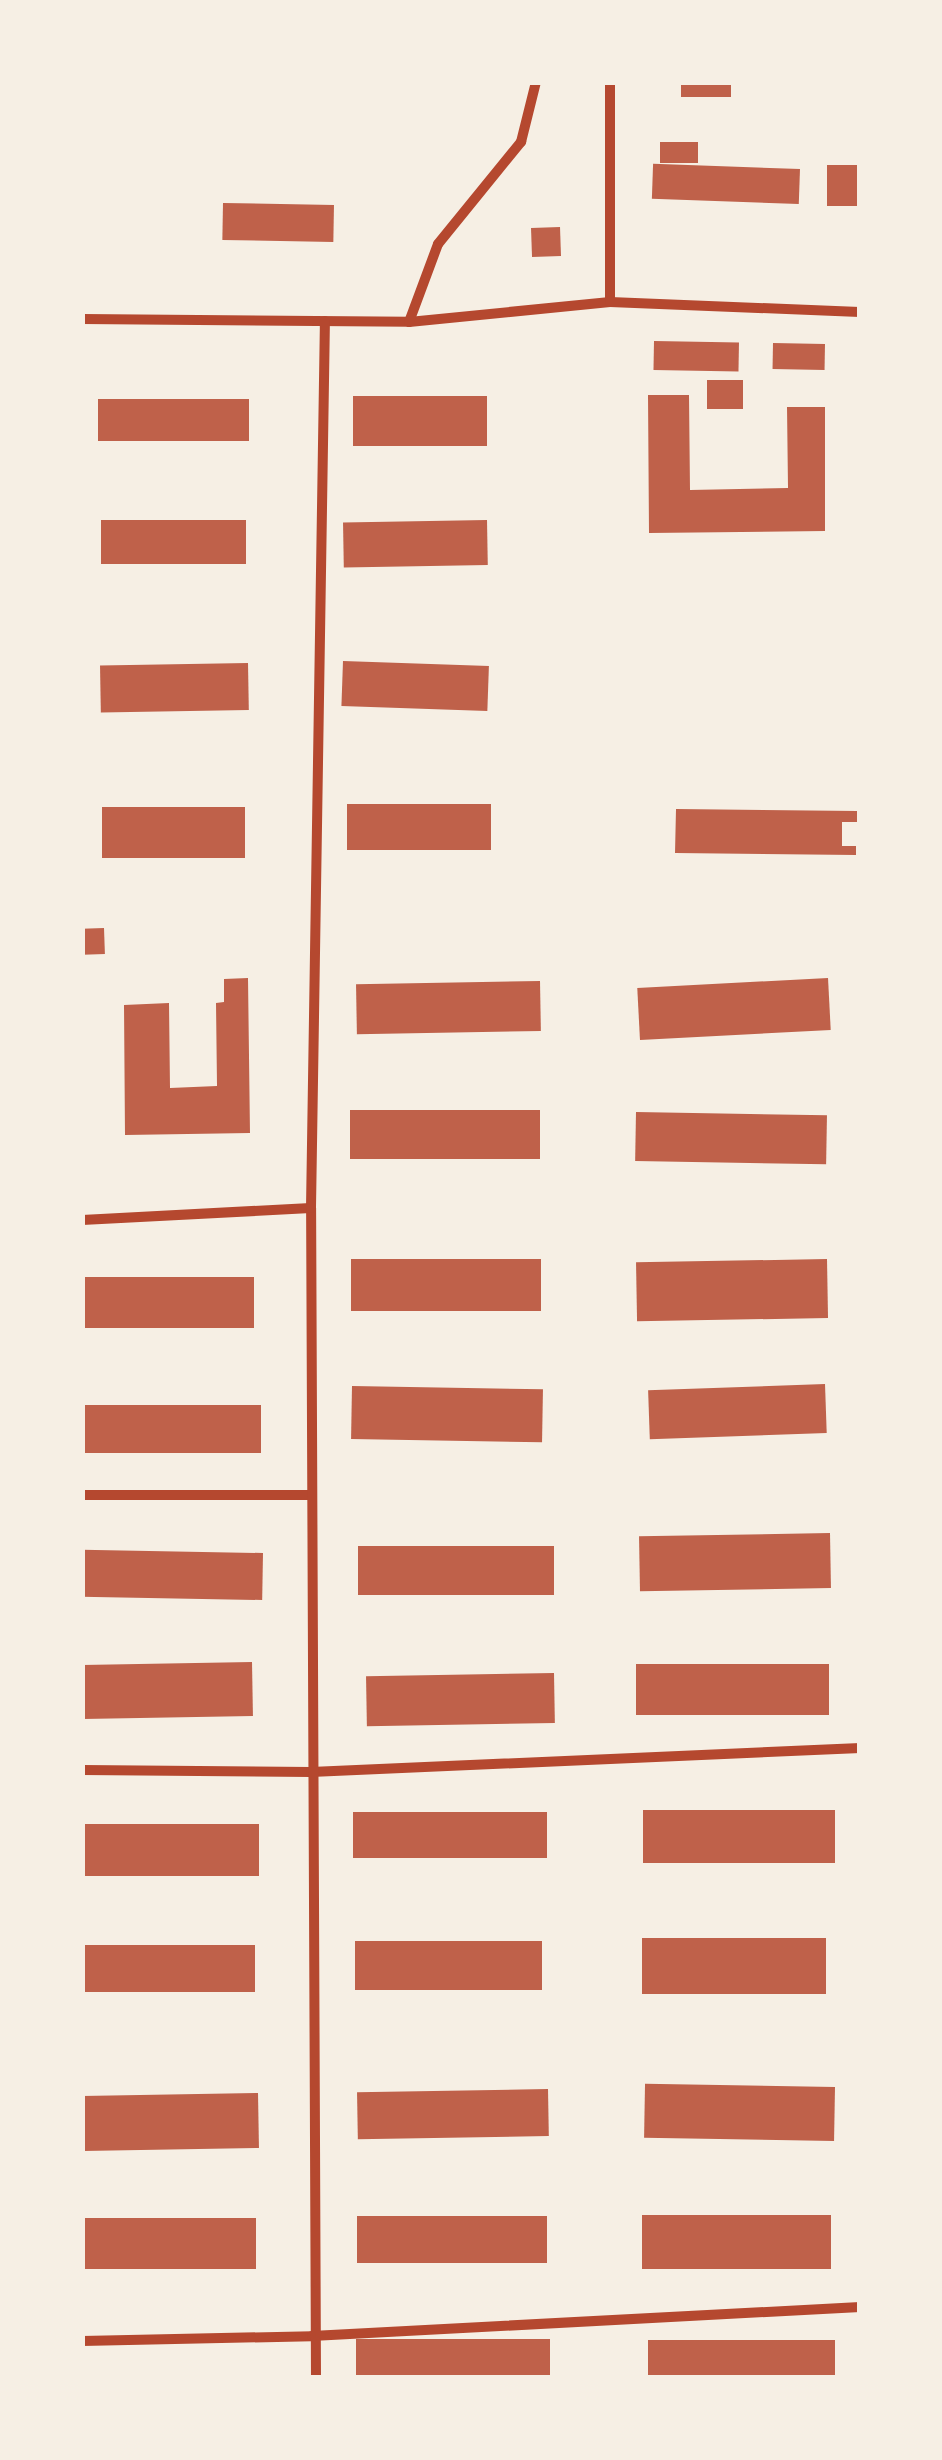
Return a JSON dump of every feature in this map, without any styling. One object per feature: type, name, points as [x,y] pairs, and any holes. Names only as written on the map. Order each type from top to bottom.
[{"type":"street","points":[[408,322],[438,244],[521,142],[536,82]]},
{"type":"street","points":[[610,82],[610,302]]},
{"type":"street","points":[[82,320],[408,322],[610,302],[860,312]]},
{"type":"street","points":[[316,2378],[312,2336],[311,1208],[325,321]]},
{"type":"street","points":[[82,1220],[311,1208]]},
{"type":"street","points":[[82,1495],[311,1495]]},
{"type":"street","points":[[82,1770],[311,1772],[860,1748]]},
{"type":"street","points":[[82,2341],[312,2336],[860,2306]]},
{"type":"building","points":[[681,82],[731,82],[731,97],[681,97]]},
{"type":"building","points":[[660,142],[698,142],[698,163],[660,163]]},
{"type":"building","points":[[653,164],[800,169],[799,204],[652,199]]},
{"type":"building","points":[[827,165],[860,165],[860,206],[827,206]]},
{"type":"building","points":[[223,203],[334,205],[333,242],[222,240]]},
{"type":"building","points":[[560,227],[561,256],[532,257],[531,228]]},
{"type":"building","points":[[654,341],[739,342],[738,371],[653,370]]},
{"type":"building","points":[[773,343],[825,344],[825,370],[773,369]]},
{"type":"building","points":[[707,380],[743,380],[743,409],[707,409]]},
{"type":"building","points":[[648,395],[689,395],[690,490],[788,488],[787,407],[825,407],[825,531],[649,533]]},
{"type":"building","points":[[353,396],[487,396],[487,446],[353,446]]},
{"type":"building","points":[[98,399],[249,399],[249,441],[98,441]]},
{"type":"building","points":[[101,520],[246,520],[246,564],[101,564]]},
{"type":"building","points":[[487,520],[488,565],[344,568],[343,523]]},
{"type":"building","points":[[343,661],[489,666],[487,711],[341,706]]},
{"type":"building","points":[[248,663],[249,710],[101,713],[100,666]]},
{"type":"building","points":[[347,804],[491,804],[491,850],[347,850]]},
{"type":"building","points":[[102,807],[245,807],[245,858],[102,858]]},
{"type":"building","points":[[676,809],[857,811],[857,822],[842,822],[842,846],[856,846],[856,855],[675,853]]},
{"type":"building","points":[[104,928],[105,954],[83,955],[82,929]]},
{"type":"building","points":[[248,978],[250,1133],[125,1135],[124,1005],[169,1003],[170,1088],[217,1086],[216,1003],[224,1002],[224,979]]},
{"type":"building","points":[[828,978],[831,1030],[640,1040],[637,988]]},
{"type":"building","points":[[540,981],[541,1031],[357,1034],[356,984]]},
{"type":"building","points":[[350,1110],[540,1110],[540,1159],[350,1159]]},
{"type":"building","points":[[636,1112],[827,1115],[826,1164],[635,1161]]},
{"type":"building","points":[[351,1259],[541,1259],[541,1311],[351,1311]]},
{"type":"building","points":[[827,1259],[828,1318],[637,1321],[636,1262]]},
{"type":"building","points":[[82,1277],[254,1277],[254,1328],[82,1328]]},
{"type":"building","points":[[825,1384],[827,1433],[650,1439],[648,1390]]},
{"type":"building","points":[[352,1386],[543,1389],[542,1442],[351,1439]]},
{"type":"building","points":[[82,1405],[261,1405],[261,1453],[82,1453]]},
{"type":"building","points":[[830,1533],[831,1588],[640,1591],[639,1536]]},
{"type":"building","points":[[358,1546],[554,1546],[554,1595],[358,1595]]},
{"type":"building","points":[[82,1550],[263,1553],[262,1600],[82,1597]]},
{"type":"building","points":[[252,1662],[253,1716],[83,1719],[82,1665]]},
{"type":"building","points":[[636,1664],[829,1664],[829,1715],[636,1715]]},
{"type":"building","points":[[554,1673],[555,1723],[367,1726],[366,1676]]},
{"type":"building","points":[[643,1810],[835,1810],[835,1863],[643,1863]]},
{"type":"building","points":[[353,1812],[547,1812],[547,1858],[353,1858]]},
{"type":"building","points":[[82,1824],[259,1824],[259,1876],[82,1876]]},
{"type":"building","points":[[642,1938],[826,1938],[826,1994],[642,1994]]},
{"type":"building","points":[[355,1941],[542,1941],[542,1990],[355,1990]]},
{"type":"building","points":[[82,1945],[255,1945],[255,1992],[82,1992]]},
{"type":"building","points":[[645,2084],[835,2087],[834,2141],[644,2138]]},
{"type":"building","points":[[548,2089],[549,2136],[358,2139],[357,2092]]},
{"type":"building","points":[[258,2093],[259,2148],[83,2151],[82,2096]]},
{"type":"building","points":[[642,2215],[831,2215],[831,2269],[642,2269]]},
{"type":"building","points":[[357,2216],[547,2216],[547,2263],[357,2263]]},
{"type":"building","points":[[82,2218],[256,2218],[256,2269],[82,2269]]},
{"type":"building","points":[[356,2339],[550,2339],[550,2378],[356,2378]]},
{"type":"building","points":[[648,2340],[835,2340],[835,2378],[648,2378]]}]
